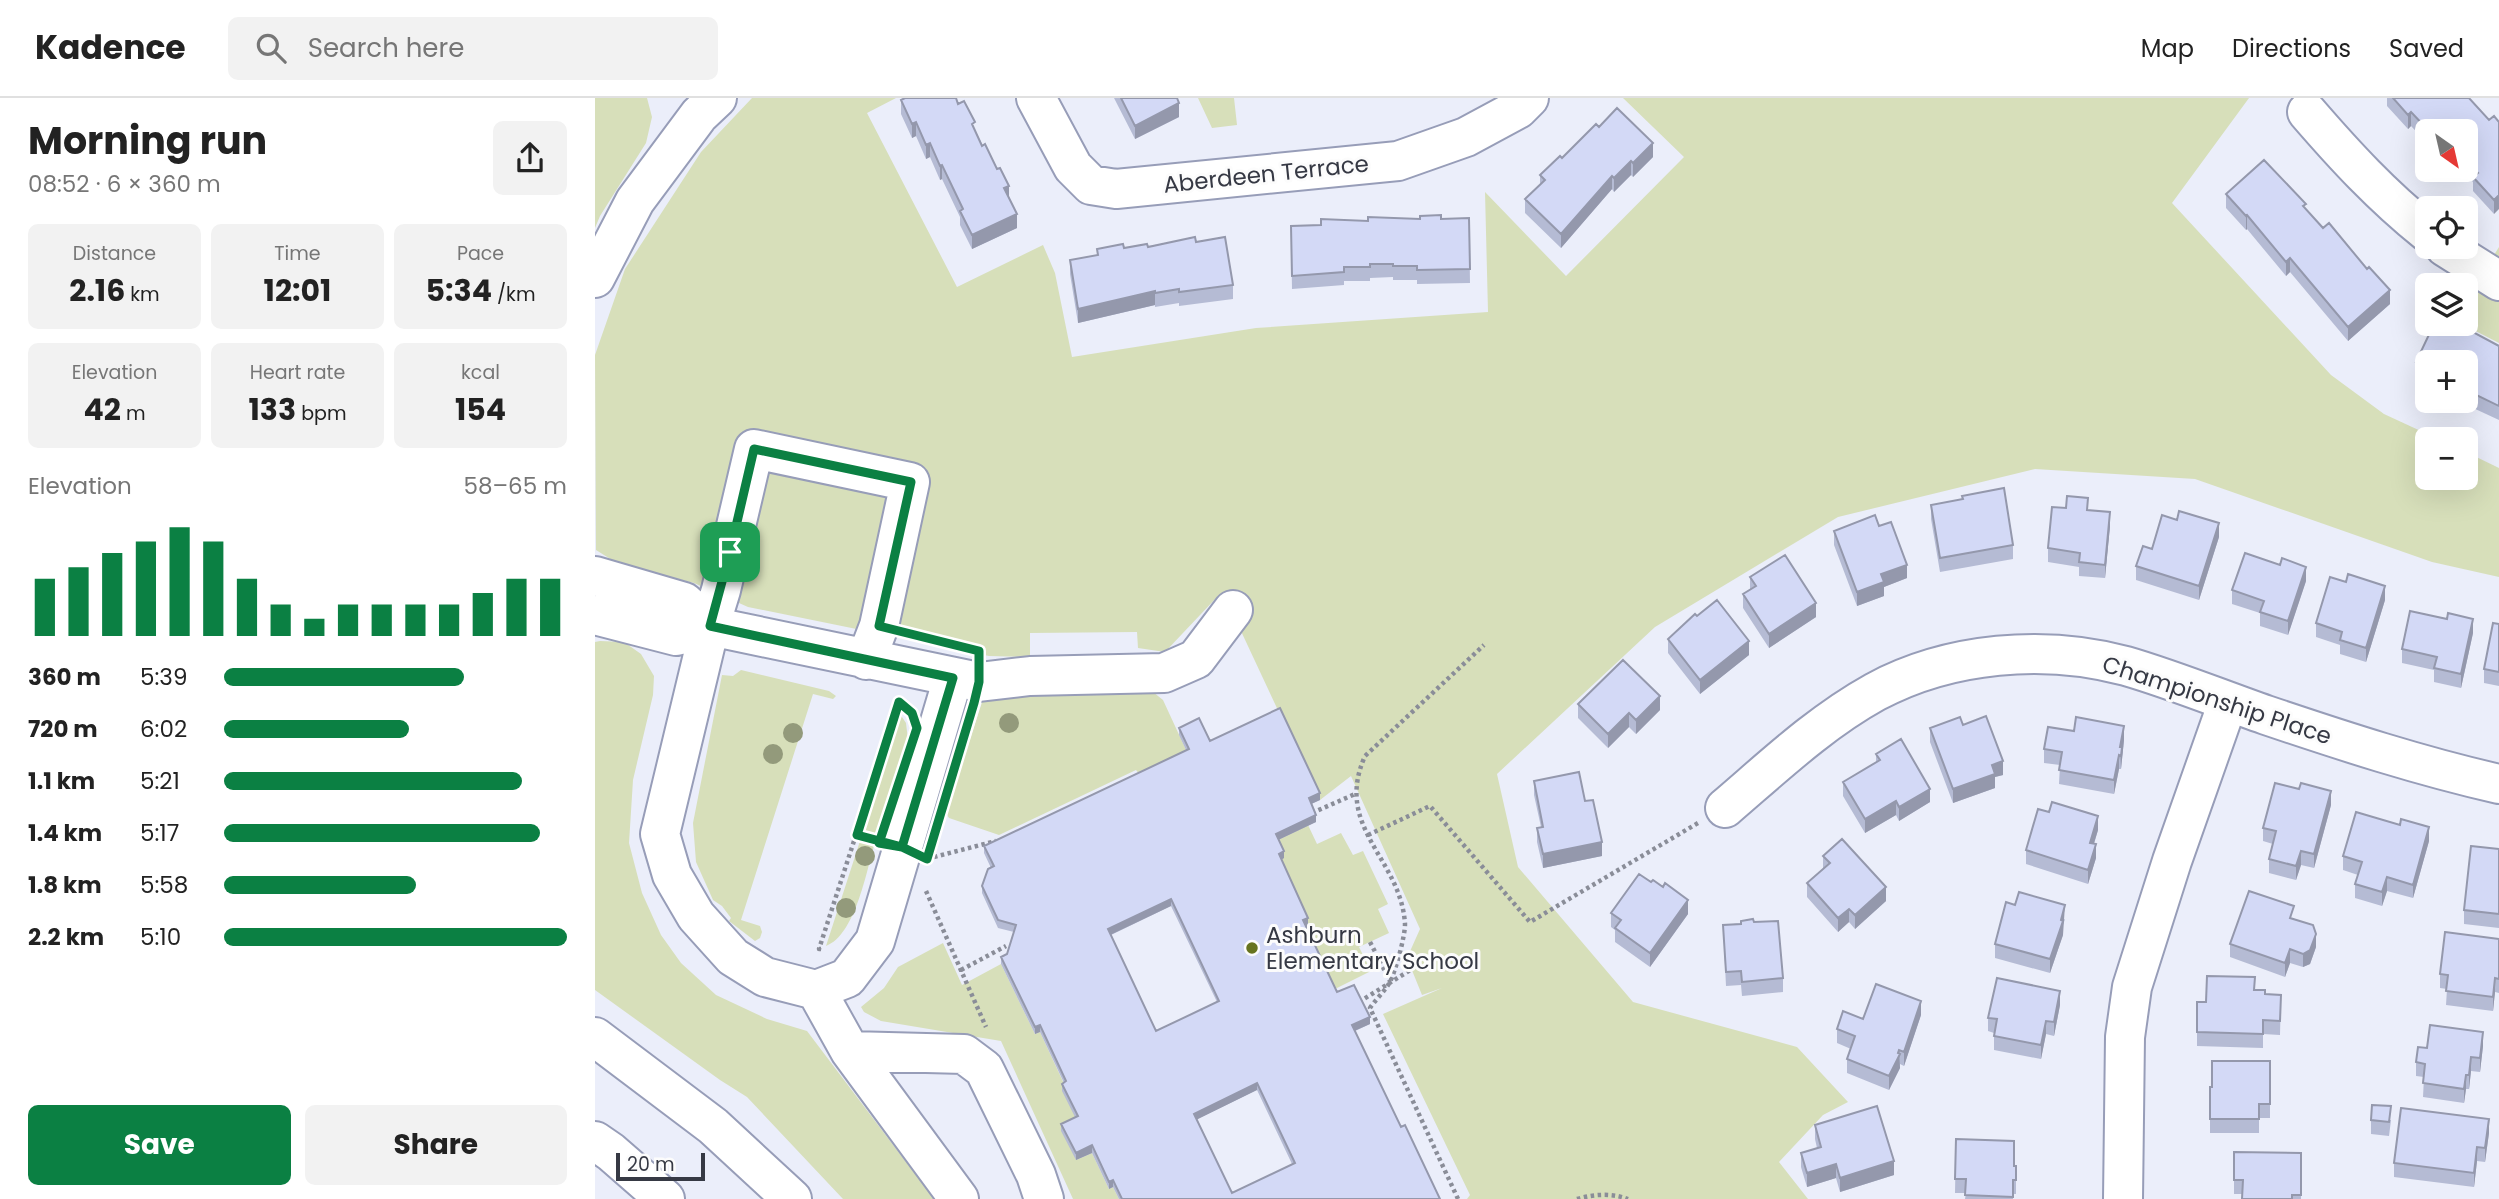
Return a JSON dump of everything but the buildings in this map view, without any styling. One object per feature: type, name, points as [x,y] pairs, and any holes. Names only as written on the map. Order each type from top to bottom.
[{"type":"street","name":"Aberdeen Terrace","points":[[1036,98],[1073,167],[1091,185],[1116,189],[1398,161],[1466,137],[1518,109],[1529,98]]},
{"type":"street","points":[[595,278],[635,201],[698,104]]},
{"type":"street","points":[[2307,112],[2357,169],[2415,222]]},
{"type":"street","points":[[2464,259],[2499,281]]},
{"type":"street","points":[[866,660],[879,626],[911,482],[754,449],[660,834],[672,875],[696,916],[733,957],[765,977],[817,990],[847,978],[875,942],[917,846],[953,678]]},
{"type":"street","points":[[595,576],[684,602],[710,626]]},
{"type":"street","points":[[595,615],[676,636],[710,626],[979,682],[1030,676],[1164,673],[1196,659],[1233,610]]},
{"type":"street","name":"Championship Place","points":[[1725,808],[1812,733],[1876,691],[1924,671],[1974,659],[2024,654],[2076,656],[2126,666],[2385,755],[2499,784]]},
{"type":"street","points":[[2123,1199],[2125,1038],[2132,987],[2172,861],[2228,702]]},
{"type":"street","points":[[817,990],[850,1051],[959,1199]]},
{"type":"street","points":[[595,1037],[713,1126],[792,1199]]},
{"type":"street","points":[[850,1051],[964,1054],[984,1069],[1036,1175],[1044,1199]]},
{"type":"street","points":[[595,1141],[665,1199]]},
{"type":"path","points":[[1458,1199],[1370,1008],[1390,981],[1405,926],[1401,903],[1356,808],[1355,794],[1358,773],[1365,756],[1484,645]]},
{"type":"path","points":[[890,697],[906,708]]},
{"type":"path","points":[[830,947],[819,949],[899,702]]},
{"type":"path","points":[[1313,813],[1355,794]]},
{"type":"path","points":[[1368,835],[1430,806],[1530,922],[1725,808]]},
{"type":"path","points":[[857,835],[917,846],[927,859],[998,841]]},
{"type":"path","points":[[921,880],[988,1030]]},
{"type":"path","points":[[1370,942],[1390,981]]},
{"type":"path","points":[[961,970],[1006,946]]},
{"type":"path","points":[[1359,1002],[1412,970]]},
{"type":"path","points":[[1577,1199],[1591,1195],[1628,1199]]},
{"type":"green space","points":[[595,98],[647,98],[652,117],[646,143],[595,228]]},
{"type":"green space","points":[[752,98],[896,98],[867,113],[957,287],[1043,245],[1055,273],[1072,357],[1256,328],[1488,312],[1485,192],[1566,276],[1684,157],[1623,98],[2249,98],[2172,203],[2331,375],[2384,414],[2415,428],[2415,490],[2478,490],[2478,458],[2499,468],[2499,577],[2432,562],[2195,479],[2035,469],[1838,517],[1655,627],[1497,774],[1518,867],[1633,1002],[1797,1047],[1848,1102],[1823,1115],[1779,1162],[1808,1199],[1467,1199],[1470,1195],[1383,1014],[1442,988],[1422,995],[1407,958],[1420,929],[1351,776],[1320,800],[1240,629],[1249,618],[1218,596],[1165,652],[1138,648],[1137,632],[1030,633],[1030,657],[989,656],[748,607],[694,583],[620,565],[596,550],[595,355],[625,269],[701,152]]},
{"type":"green space","points":[[1198,98],[1234,98],[1237,125],[1212,128]]},
{"type":"green space","points":[[2499,247],[2499,343],[2478,332],[2478,281]]},
{"type":"green space","points":[[595,642],[624,642],[641,654],[654,676],[653,695],[633,780],[629,843],[642,893],[661,935],[681,963],[716,995],[767,1019],[807,1031],[934,1199],[843,1199],[747,1097],[595,990]]},
{"type":"green space","points":[[741,670],[829,691],[836,696],[833,699],[813,694],[741,920],[760,926],[760,938],[755,941],[729,921],[731,918],[722,906],[713,900],[696,862],[693,823],[722,675],[733,676]]},
{"type":"green space","points":[[986,690],[1153,692],[1163,700],[1187,752],[1140,775],[1136,770],[999,835],[949,818],[946,813]]},
{"type":"green space","points":[[900,714],[906,723],[908,740],[877,836],[862,832]]},
{"type":"green space","points":[[1308,825],[1317,844],[1341,833],[1353,855],[1363,851],[1388,904],[1378,909],[1389,933],[1359,947],[1371,971],[1333,990],[1303,928],[1308,925],[1279,861],[1276,841]]},
{"type":"green space","points":[[860,841],[874,846],[863,887],[845,930],[826,946]]},
{"type":"green space","points":[[943,943],[962,985],[1001,964],[1035,1034],[1040,1032],[1066,1088],[1078,1123],[1076,1160],[1092,1153],[1109,1189],[1113,1187],[1119,1199],[1073,1199],[1001,1041],[881,1021],[864,1012],[861,1007],[884,988],[898,967]]},
{"type":"place","name":"Ashburn Elementary School","points":[[1252,948]]},
{"type":"route","points":[[730,552],[710,626],[953,678],[902,847],[879,843],[917,728],[912,713],[899,702],[857,835],[879,843],[902,847],[927,859],[974,703],[979,682],[979,651],[879,626],[911,482],[754,449],[730,552]]}]
